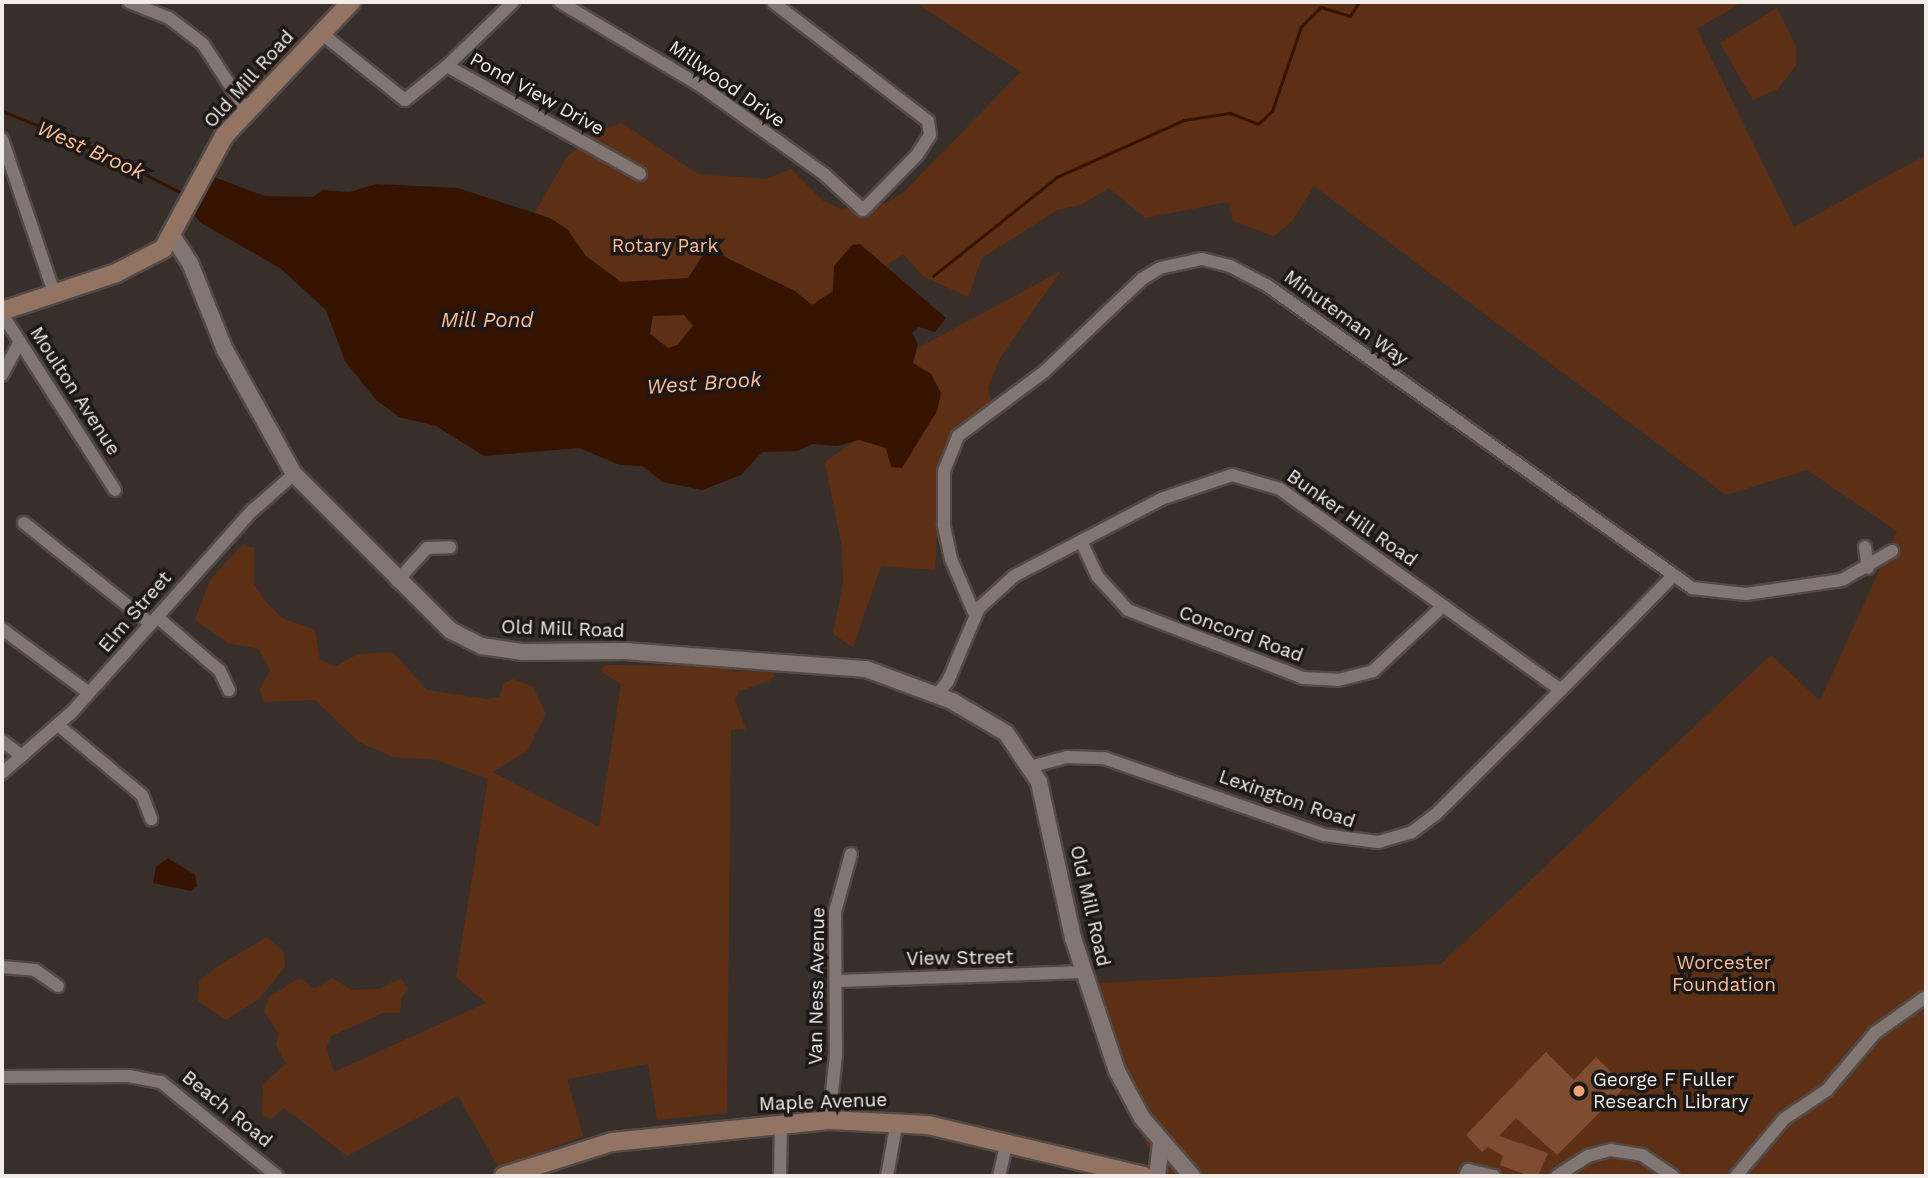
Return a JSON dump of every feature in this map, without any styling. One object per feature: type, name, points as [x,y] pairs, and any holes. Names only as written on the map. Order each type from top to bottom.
[{"type":"main road","name":"Old Mill Road","points":[[173,237],[214,151],[246,110],[351,2]]},
{"type":"main road","points":[[2,312],[147,260],[173,237]]},
{"type":"main road","name":"Maple Avenue","points":[[504,1176],[612,1142],[781,1122],[829,1120],[897,1121],[1007,1142],[1143,1176]]},
{"type":"street","points":[[129,2],[169,18],[203,44],[246,110]]},
{"type":"street","points":[[447,65],[513,2]]},
{"type":"street","name":"Millwood Drive","points":[[560,2],[701,86],[824,174],[863,210],[917,155],[930,135],[928,121],[773,2]]},
{"type":"street","name":"Pond View Drive","points":[[321,33],[405,100],[447,65],[640,174]]},
{"type":"street","points":[[2,139],[54,293]]},
{"type":"street","name":"Old Mill Road","points":[[173,237],[190,263],[225,350],[294,474],[397,580],[450,630],[495,649],[842,666],[937,695],[994,724],[1032,766],[1083,971],[1124,1086],[1178,1170],[1192,1176]]},
{"type":"street","name":"Minuteman Way","points":[[975,615],[951,559],[944,525],[944,471],[958,436],[1044,372],[1142,279],[1160,268],[1202,259],[1230,266],[1268,286],[1672,577],[1703,592],[1746,594],[1842,580],[1868,568],[1892,551]]},
{"type":"street","name":"Moulton Avenue","points":[[2,312],[116,490]]},
{"type":"street","points":[[2,374],[20,341]]},
{"type":"street","name":"Elm Street","points":[[2,773],[58,725],[252,511],[294,474]]},
{"type":"street","name":"Bunker Hill Road","points":[[937,695],[948,681],[975,615],[1014,576],[1185,488],[1232,475],[1250,477],[1305,506],[1561,690]]},
{"type":"street","points":[[24,523],[220,671],[229,691]]},
{"type":"street","name":"Concord Road","points":[[1081,541],[1097,576],[1128,610],[1315,680],[1338,680],[1373,671],[1443,606]]},
{"type":"street","points":[[397,580],[427,548],[450,547]]},
{"type":"street","points":[[1865,547],[1868,568]]},
{"type":"street","points":[[1561,690],[1672,577]]},
{"type":"street","points":[[2,629],[89,693]]},
{"type":"street","name":"Lexington Road","points":[[1032,766],[1067,757],[1104,758],[1324,835],[1378,842],[1412,832],[1436,814],[1561,690]]},
{"type":"street","points":[[58,725],[142,795],[150,819]]},
{"type":"street","points":[[2,741],[22,756]]},
{"type":"street","name":"Van Ness Avenue","points":[[829,1120],[838,981],[835,912],[851,854]]},
{"type":"street","points":[[2,967],[35,970],[58,986]]},
{"type":"street","name":"View Street","points":[[838,981],[1083,971]]},
{"type":"street","points":[[1736,1176],[1784,1119],[1827,1090],[1875,1033],[1924,998]]},
{"type":"street","name":"Beach Road","points":[[2,1077],[148,1079],[177,1090],[277,1176]]},
{"type":"street","points":[[887,1176],[897,1121]]},
{"type":"street","points":[[780,1176],[781,1122]]},
{"type":"street","points":[[999,1176],[1007,1142]]},
{"type":"street","points":[[1157,1176],[1161,1143]]},
{"type":"street","points":[[1557,1176],[1588,1156],[1611,1150],[1642,1155],[1673,1176]]},
{"type":"street","points":[[1465,1176],[1468,1170],[1494,1176]]},
{"type":"green space","points":[[915,2],[1742,2],[1697,29],[1794,227],[1926,155],[1926,1176],[1168,1176],[1154,1159],[1114,1076],[1082,984],[1441,964],[1771,655],[1820,701],[1897,531],[1807,470],[1726,495],[1314,186],[1293,220],[1274,236],[1233,221],[1228,202],[1145,218],[1109,188],[1081,205],[1057,210],[982,258],[968,297],[923,276],[903,254],[819,313],[695,323],[673,357],[532,226],[535,212],[567,157],[597,132],[622,123],[698,174],[766,179],[791,169],[823,201],[841,209],[885,203],[902,194],[1021,72]]},
{"type":"green space","points":[[1777,8],[1796,47],[1796,65],[1778,89],[1753,100],[1720,43]]},
{"type":"green space","points":[[1061,271],[1000,358],[988,388],[995,419],[957,447],[941,481],[935,570],[881,566],[853,647],[833,634],[843,583],[842,548],[825,462],[913,399],[905,349],[916,349]]},
{"type":"green space","points":[[242,545],[254,548],[254,584],[266,602],[282,618],[315,630],[320,660],[336,666],[358,654],[392,652],[427,690],[487,699],[500,697],[503,684],[513,679],[533,687],[546,714],[527,751],[492,772],[599,827],[621,684],[600,671],[606,665],[732,666],[733,672],[767,667],[776,674],[769,681],[739,691],[735,701],[746,729],[731,730],[727,1113],[657,1120],[648,1064],[567,1079],[583,1136],[499,1168],[458,1096],[347,1156],[284,1108],[272,1119],[262,1115],[263,1084],[286,1064],[276,1045],[279,1034],[264,1011],[269,997],[299,978],[315,989],[332,978],[352,990],[379,989],[401,978],[408,990],[401,998],[400,1013],[383,1013],[331,1036],[326,1048],[334,1072],[486,1003],[456,977],[488,779],[437,760],[393,757],[359,742],[315,700],[263,702],[260,689],[270,671],[259,649],[228,643],[195,620],[210,580]]},
{"type":"green space","points":[[267,937],[284,953],[285,967],[259,999],[226,1020],[198,1001],[199,982],[215,968]]},
{"type":"water","name":"Mill Pond","points":[[214,177],[265,196],[313,197],[323,190],[350,192],[376,184],[458,188],[550,218],[567,229],[586,256],[621,282],[688,278],[703,255],[715,252],[795,291],[812,305],[833,291],[834,266],[852,245],[860,244],[946,318],[935,332],[919,327],[912,333],[918,344],[913,363],[931,374],[941,393],[937,411],[902,468],[891,467],[886,448],[859,440],[838,446],[812,444],[798,451],[762,452],[741,475],[702,490],[663,482],[642,466],[620,465],[579,448],[484,456],[436,426],[399,417],[376,400],[345,361],[326,310],[280,268],[201,223],[194,215]],"holes":[[[684,315],[693,326],[677,345],[668,348],[650,334],[653,316]]]},
{"type":"water","points":[[168,858],[195,875],[197,886],[191,891],[153,883],[156,867]]},
{"type":"building","points":[[1546,1052],[1574,1080],[1596,1057],[1626,1086],[1557,1155],[1516,1118],[1499,1136],[1548,1153],[1538,1176],[1529,1176],[1500,1165],[1503,1156],[1488,1147],[1482,1152],[1466,1135]]},
{"type":"waterway","name":"West Brook","points":[[933,276],[1057,177],[1184,120],[1230,113],[1258,124],[1272,111],[1301,27],[1321,7],[1350,16],[1359,2]]},
{"type":"waterway","name":"West Brook","points":[[2,111],[94,148],[180,192]]},
{"type":"place","name":"George F Fuller Research Library","points":[[1579,1091]]},
{"type":"park label","name":"Rotary Park","points":[[665,246]]},
{"type":"park label","name":"Worcester Foundation","points":[[1724,974]]}]
